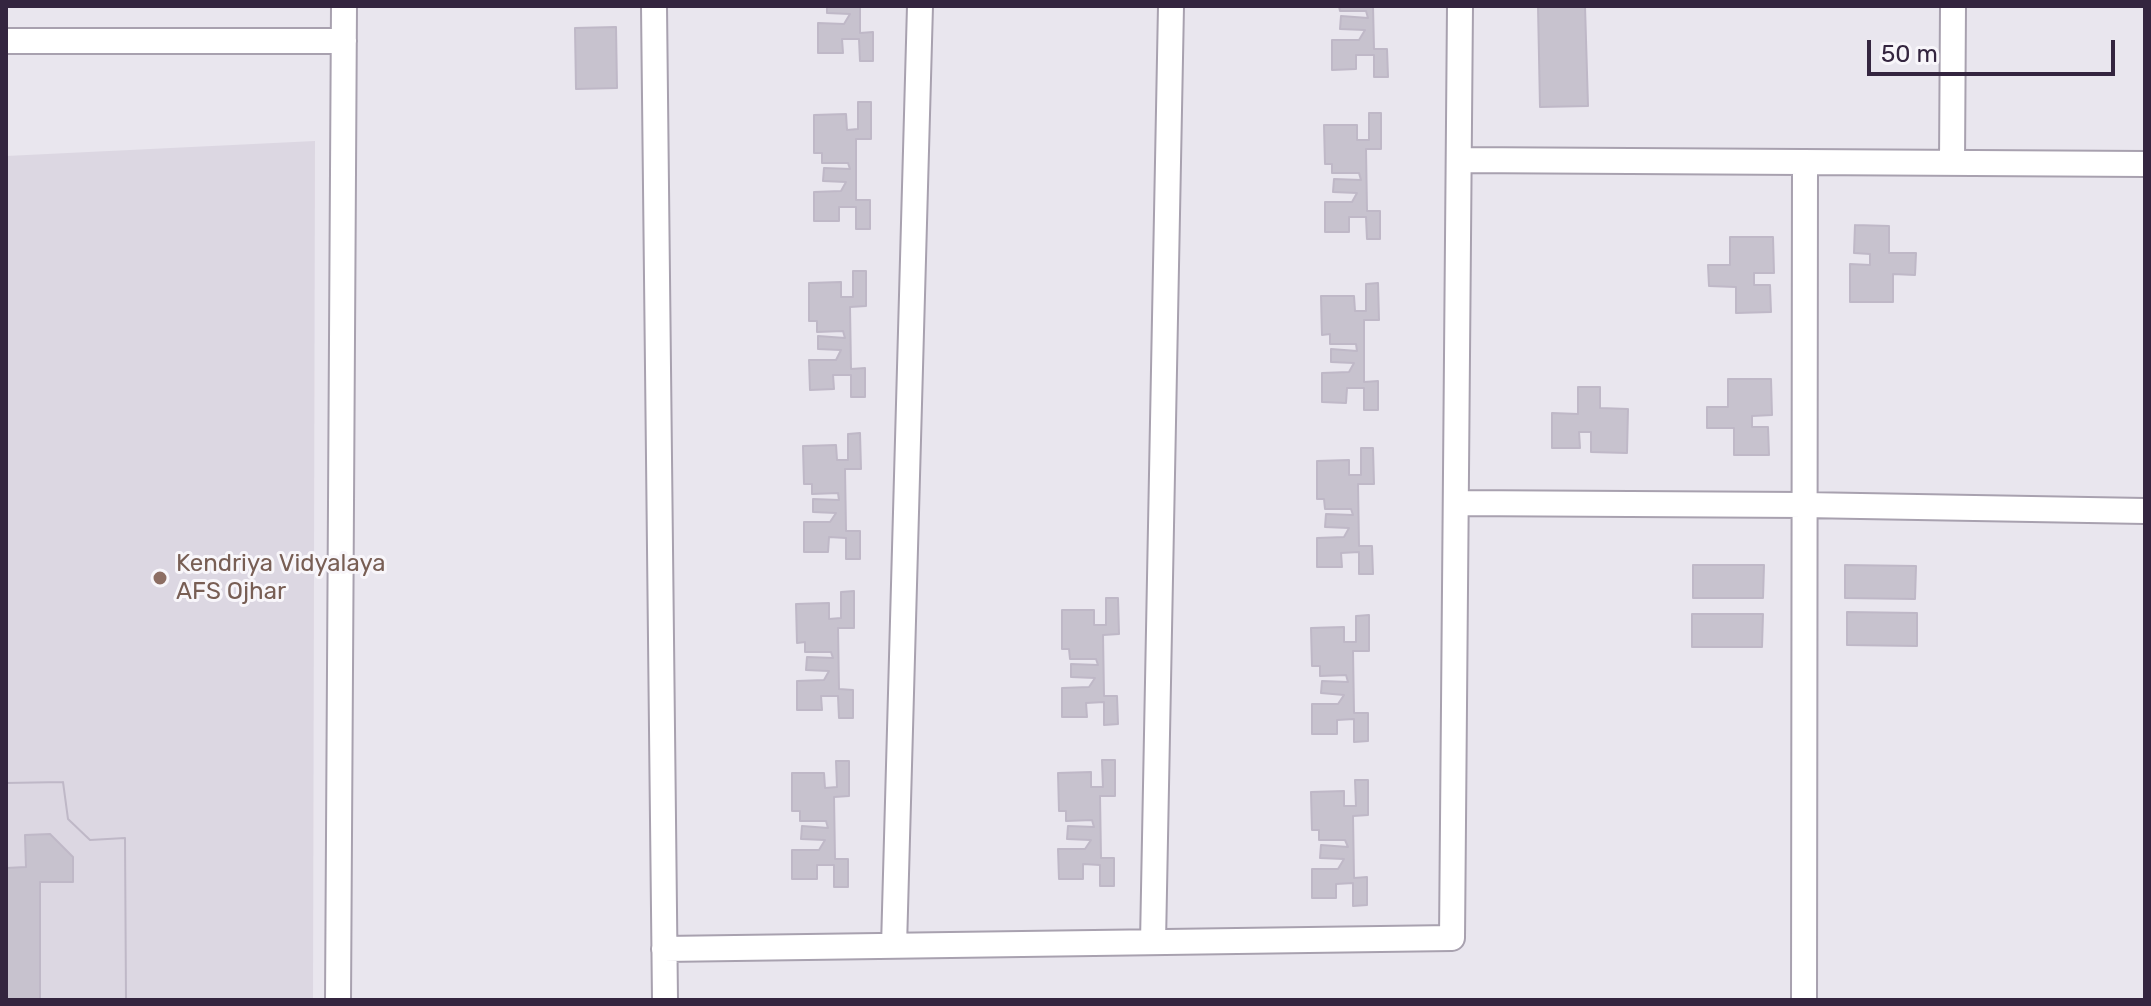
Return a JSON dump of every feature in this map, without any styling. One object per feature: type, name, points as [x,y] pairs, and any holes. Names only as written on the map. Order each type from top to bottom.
[{"type":"street","points":[[338,1000],[344,6]]},
{"type":"street","points":[[654,6],[665,999]]},
{"type":"street","points":[[894,946],[920,6]]},
{"type":"street","points":[[1153,942],[1171,6]]},
{"type":"street","points":[[664,949],[1452,938],[1460,6]]},
{"type":"street","points":[[1952,163],[1953,6]]},
{"type":"street","points":[[6,41],[344,41]]},
{"type":"street","points":[[1459,160],[2145,164]]},
{"type":"street","points":[[1804,1000],[1805,162]]},
{"type":"street","points":[[1456,503],[2145,511]]},
{"type":"shaded area","name":"Kendriya Vidyalaya AFS Ojhar","points":[[315,141],[313,1000],[6,1000],[6,156]]},
{"type":"building","points":[[827,6],[860,6],[860,33],[873,32],[873,61],[860,61],[859,39],[842,39],[843,53],[818,53],[818,23],[844,24],[850,14],[827,13]]},
{"type":"building","points":[[1339,6],[1373,6],[1374,49],[1387,49],[1388,77],[1374,77],[1374,55],[1356,55],[1356,69],[1332,70],[1332,40],[1359,40],[1365,30],[1340,29],[1341,16],[1368,18],[1366,11],[1340,11]]},
{"type":"building","points":[[1538,6],[1585,6],[1588,106],[1540,107]]},
{"type":"building","points":[[616,27],[617,88],[576,89],[575,28]]},
{"type":"building","points":[[858,102],[871,102],[871,139],[856,139],[856,200],[870,200],[870,229],[856,229],[856,207],[839,207],[839,221],[814,221],[814,192],[841,191],[846,182],[823,181],[824,168],[850,169],[848,163],[822,163],[822,153],[814,153],[814,115],[846,114],[847,130],[858,129]]},
{"type":"building","points":[[1369,113],[1381,113],[1381,149],[1366,149],[1367,211],[1380,211],[1380,239],[1367,239],[1366,217],[1349,217],[1349,232],[1325,232],[1325,202],[1352,202],[1357,193],[1333,192],[1334,179],[1361,180],[1359,173],[1332,173],[1332,164],[1325,164],[1324,125],[1357,125],[1357,140],[1369,140]]},
{"type":"building","points":[[1855,225],[1889,226],[1889,253],[1916,253],[1915,275],[1893,274],[1893,302],[1850,302],[1850,264],[1870,265],[1870,254],[1854,253]]},
{"type":"building","points":[[1730,237],[1773,237],[1774,273],[1754,273],[1754,285],[1770,285],[1771,312],[1736,313],[1736,287],[1709,286],[1708,265],[1730,265]]},
{"type":"building","points":[[853,271],[866,271],[866,306],[850,307],[851,369],[865,368],[865,397],[851,397],[851,375],[833,375],[834,389],[810,390],[809,360],[836,360],[841,350],[818,349],[818,336],[845,338],[843,331],[817,332],[817,321],[809,321],[809,283],[841,282],[841,297],[853,297]]},
{"type":"building","points":[[1378,283],[1379,320],[1364,320],[1364,382],[1378,381],[1378,410],[1364,410],[1364,388],[1347,388],[1346,403],[1322,402],[1322,373],[1349,372],[1354,363],[1331,362],[1331,349],[1357,351],[1356,344],[1330,344],[1330,334],[1322,335],[1321,296],[1354,296],[1355,311],[1366,311],[1366,284]]},
{"type":"building","points":[[1728,379],[1771,379],[1772,415],[1752,416],[1752,427],[1768,427],[1769,455],[1734,455],[1734,428],[1707,428],[1707,407],[1728,407]]},
{"type":"building","points":[[1578,387],[1600,387],[1600,408],[1628,409],[1627,453],[1591,452],[1591,432],[1579,432],[1580,448],[1552,448],[1552,413],[1578,414]]},
{"type":"building","points":[[860,433],[861,469],[845,469],[846,531],[860,531],[860,559],[846,559],[846,538],[829,537],[828,552],[804,552],[804,522],[830,522],[836,513],[813,512],[813,499],[839,500],[838,493],[812,494],[812,484],[804,484],[803,446],[836,445],[837,460],[848,460],[848,434]]},
{"type":"building","points":[[1361,448],[1373,448],[1374,484],[1358,484],[1359,546],[1372,546],[1373,574],[1359,574],[1359,552],[1341,553],[1342,567],[1317,567],[1317,538],[1344,537],[1349,528],[1325,527],[1326,514],[1353,515],[1351,509],[1325,509],[1324,499],[1317,499],[1317,461],[1349,460],[1349,475],[1361,475]]},
{"type":"building","points":[[1693,565],[1764,565],[1763,598],[1693,598]]},
{"type":"building","points":[[1845,565],[1916,566],[1915,599],[1845,598]]},
{"type":"building","points":[[854,591],[854,628],[838,628],[839,689],[853,690],[853,718],[839,718],[838,696],[821,696],[822,710],[797,710],[797,681],[824,680],[829,671],[806,670],[807,657],[833,658],[831,652],[805,652],[805,642],[797,643],[796,604],[829,603],[829,619],[841,618],[841,592]]},
{"type":"building","points":[[1106,598],[1118,598],[1119,634],[1103,635],[1104,696],[1117,696],[1118,724],[1104,725],[1104,702],[1086,703],[1087,717],[1062,717],[1062,688],[1089,687],[1095,678],[1071,677],[1071,664],[1098,665],[1096,659],[1070,659],[1069,649],[1062,649],[1062,610],[1094,610],[1094,625],[1106,625]]},
{"type":"building","points":[[1847,612],[1917,613],[1917,646],[1847,645]]},
{"type":"building","points":[[1692,614],[1763,614],[1762,647],[1692,647]]},
{"type":"building","points":[[1369,615],[1369,651],[1353,651],[1354,713],[1368,713],[1368,741],[1354,742],[1354,719],[1337,720],[1337,734],[1312,734],[1312,704],[1338,704],[1344,695],[1321,693],[1322,681],[1348,682],[1346,675],[1320,676],[1320,666],[1312,666],[1311,628],[1344,627],[1344,642],[1356,642],[1356,616]]},
{"type":"building","points":[[1102,760],[1115,760],[1115,796],[1100,796],[1101,858],[1114,858],[1114,886],[1100,886],[1100,865],[1083,864],[1083,879],[1059,879],[1058,849],[1085,849],[1091,840],[1067,839],[1068,826],[1094,827],[1092,820],[1066,821],[1066,811],[1059,811],[1058,773],[1091,772],[1091,787],[1103,787]]},
{"type":"building","points":[[836,761],[849,761],[849,796],[834,797],[835,859],[848,859],[848,887],[834,887],[834,865],[817,865],[817,879],[792,879],[792,850],[819,850],[825,840],[801,839],[802,826],[828,828],[826,821],[800,821],[800,811],[792,811],[792,773],[824,773],[825,788],[837,787]]},
{"type":"building","points":[[1355,780],[1368,780],[1368,815],[1353,816],[1354,878],[1367,877],[1367,905],[1353,906],[1353,883],[1336,884],[1336,898],[1312,898],[1312,869],[1338,869],[1344,859],[1320,858],[1321,845],[1348,847],[1345,840],[1319,840],[1319,830],[1312,830],[1311,792],[1344,791],[1344,806],[1356,806]]},
{"type":"building","points":[[63,782],[68,819],[90,840],[125,838],[126,1000],[40,1000],[40,882],[73,882],[73,857],[50,834],[25,835],[26,867],[6,868],[6,783]]},
{"type":"building","points":[[63,782],[68,819],[90,840],[125,838],[126,1000],[6,1000],[6,783]]},
{"type":"place","name":"Kendriya Vidyalaya AFS Ojhar","points":[[160,578]]}]
